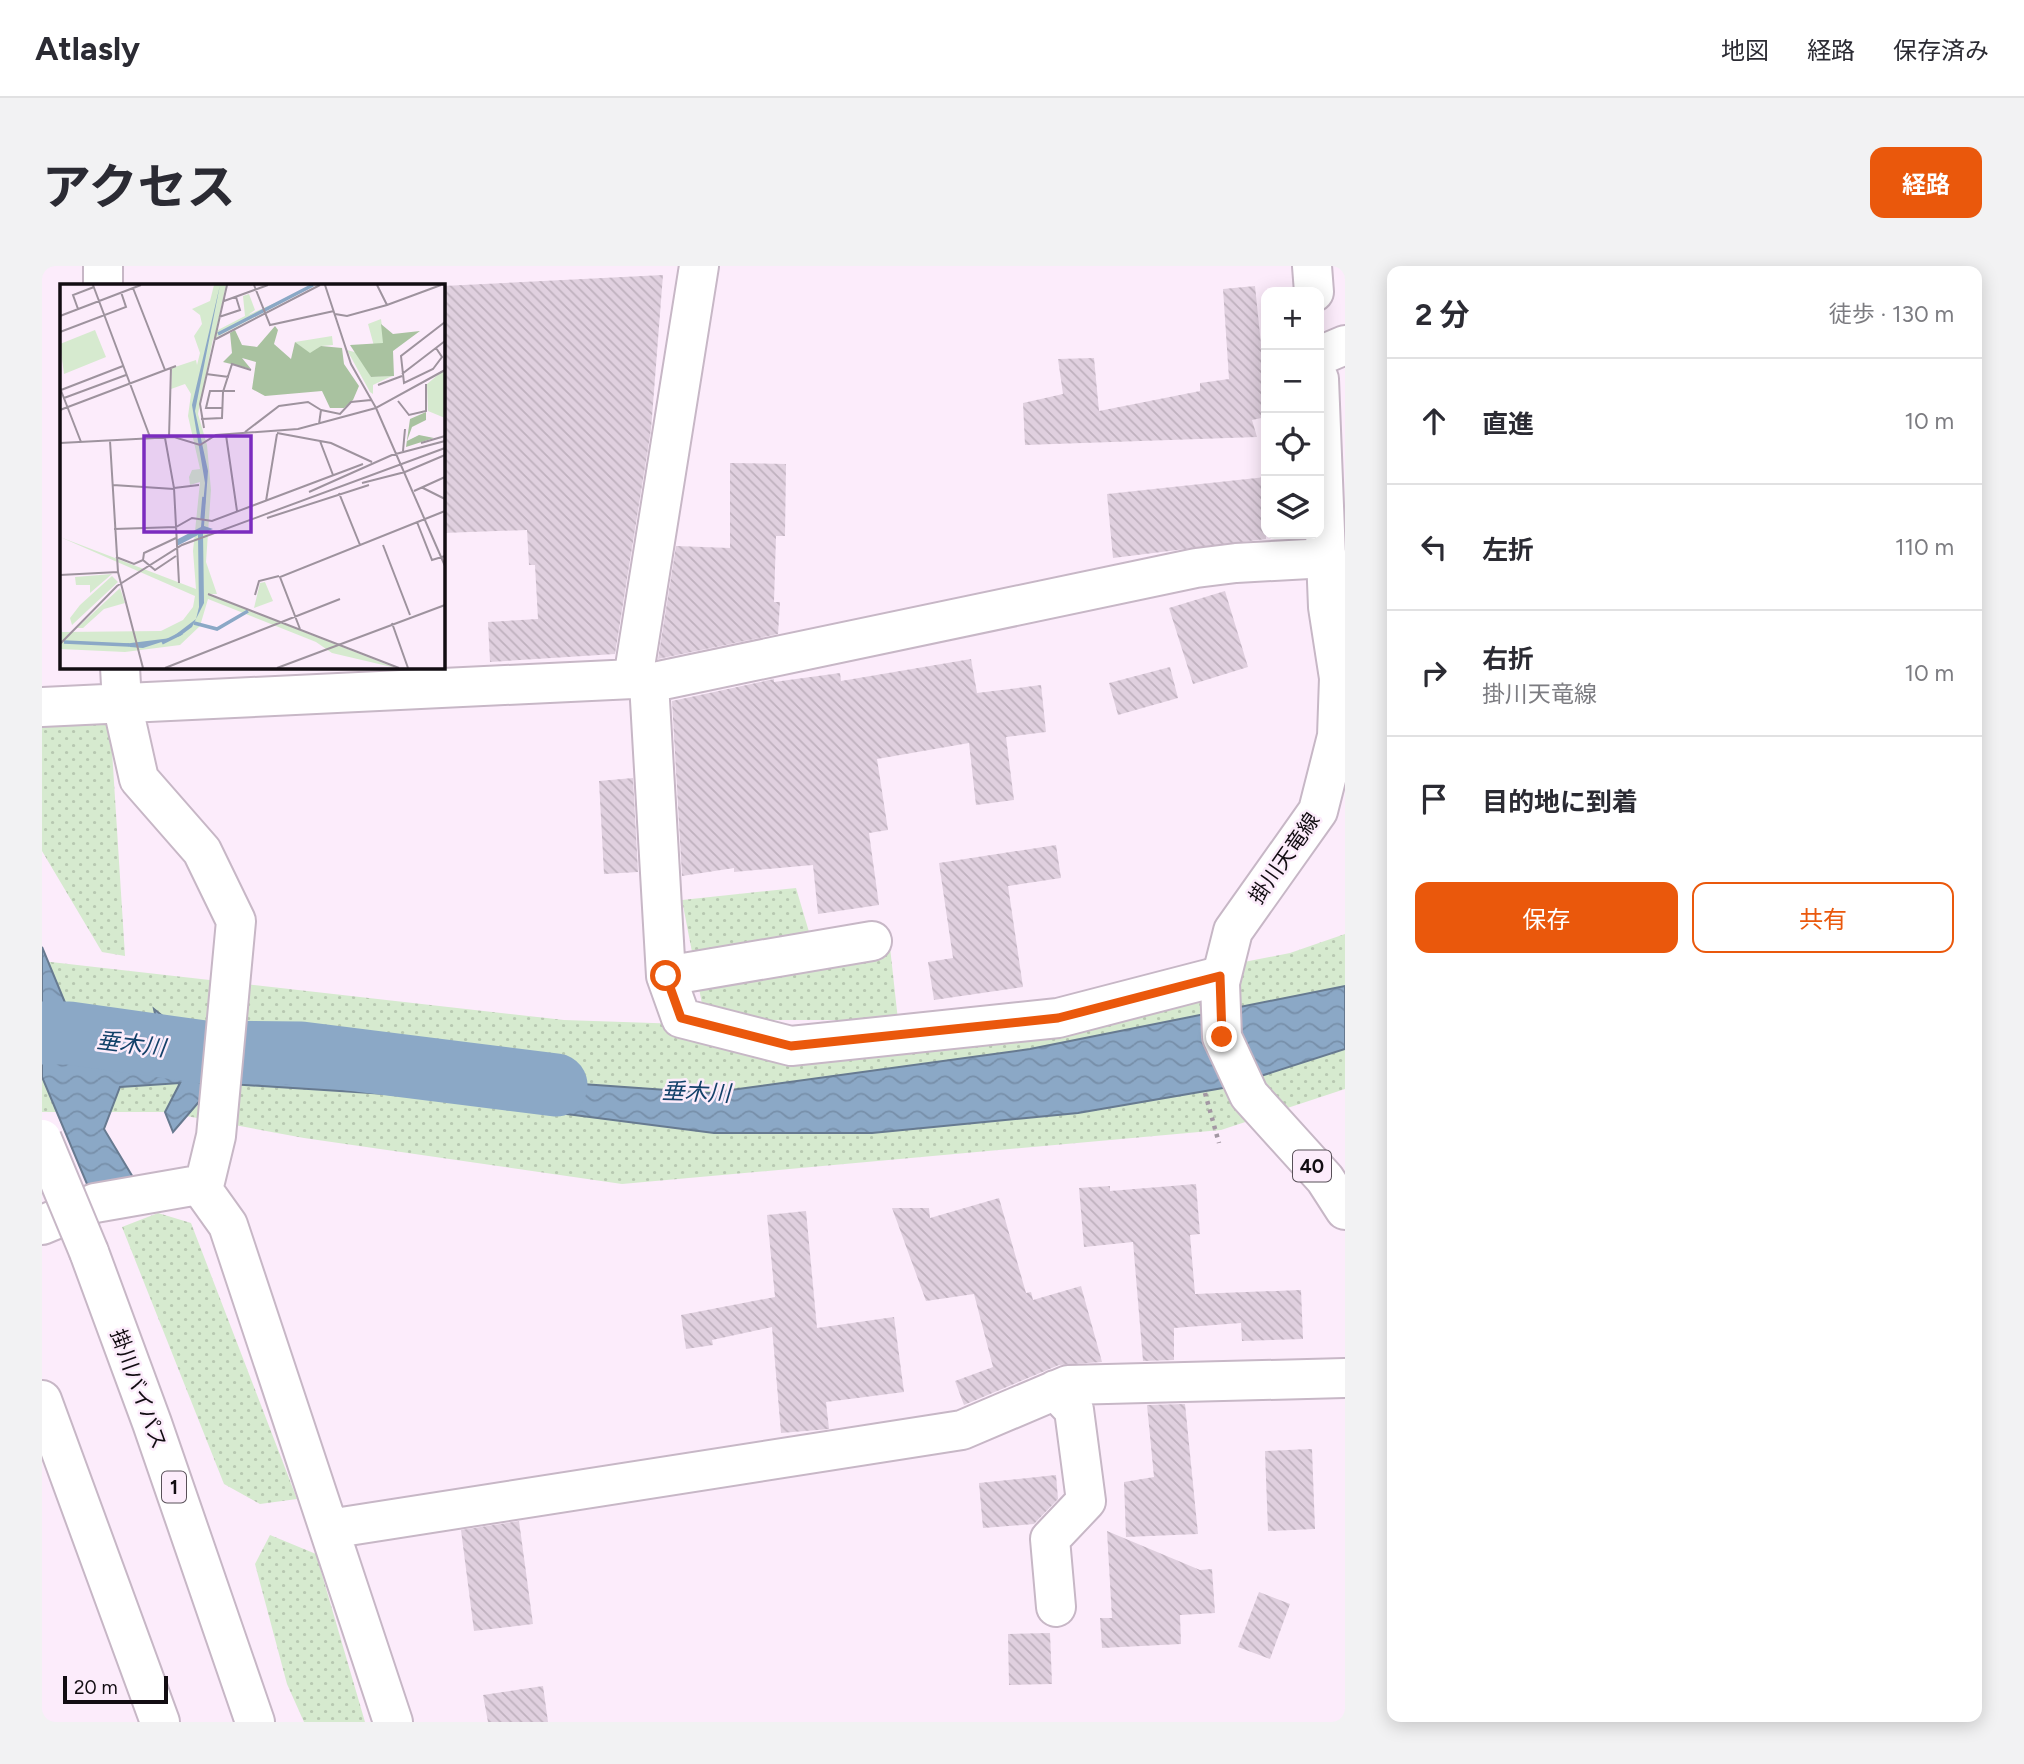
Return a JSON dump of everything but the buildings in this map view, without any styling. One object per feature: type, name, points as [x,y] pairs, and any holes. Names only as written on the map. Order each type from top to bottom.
[{"type":"main road","points":[[103,266],[103,284]]},
{"type":"main road","points":[[699,266],[641,681],[666,976],[681,1018],[791,1046],[1058,1018],[1220,979]]},
{"type":"main road","points":[[1312,266],[1314,287]]},
{"type":"main road","points":[[1324,354],[1345,345]]},
{"type":"main road","name":"掛川天竜線","points":[[1321,413],[1328,558],[1337,607],[1337,736],[1318,811],[1233,931],[1220,979],[1222,1037],[1249,1095],[1325,1179],[1345,1210]]},
{"type":"main road","points":[[42,707],[121,685],[641,681],[1196,568],[1328,558]]},
{"type":"main road","points":[[121,685],[139,779],[202,851],[236,921],[216,1136],[203,1190],[228,1225],[393,1722]]},
{"type":"main road","points":[[666,976],[872,941]]},
{"type":"main road","name":"掛川バイパス","points":[[42,1139],[89,1252],[152,1423],[255,1722]]},
{"type":"main road","points":[[42,1225],[95,1203],[204,1184]]},
{"type":"main road","points":[[329,1529],[962,1430],[1068,1385],[1345,1378]]},
{"type":"main road","points":[[1055,1390],[1073,1410],[1086,1501],[1050,1539],[1056,1607]]},
{"type":"main road","points":[[42,1400],[160,1722]]},
{"type":"green space","points":[[110,719],[125,956],[102,952],[42,851],[42,721]]},
{"type":"green space","points":[[796,888],[812,942],[888,929],[898,1020],[755,1020],[702,1004],[682,900]]},
{"type":"green space","points":[[1345,934],[1345,1089],[1221,1130],[622,1184],[304,1138],[165,1112],[42,1112],[42,961],[564,1020],[892,1031],[1290,953]]},
{"type":"green space","points":[[158,1213],[191,1223],[297,1499],[260,1504],[224,1484],[122,1227]]},
{"type":"green space","points":[[270,1535],[316,1554],[365,1722],[304,1722],[287,1684],[255,1564]]},
{"type":"water","points":[[42,947],[66,1005],[118,1040],[161,1041],[154,1009],[196,1043],[470,1076],[709,1093],[1030,1049],[1345,986],[1345,1049],[1223,1088],[1078,1113],[872,1133],[714,1133],[433,1097],[215,1083],[173,1132],[165,1112],[180,1083],[120,1087],[104,1129],[134,1179],[95,1203],[42,1077]]},
{"type":"waterway","name":"垂木川","points":[[42,1033],[69,1033],[204,1052],[301,1053],[556,1085]]},
{"type":"route","points":[[666,976],[681,1018],[791,1046],[1058,1018],[1220,976],[1222,1037]]}]
